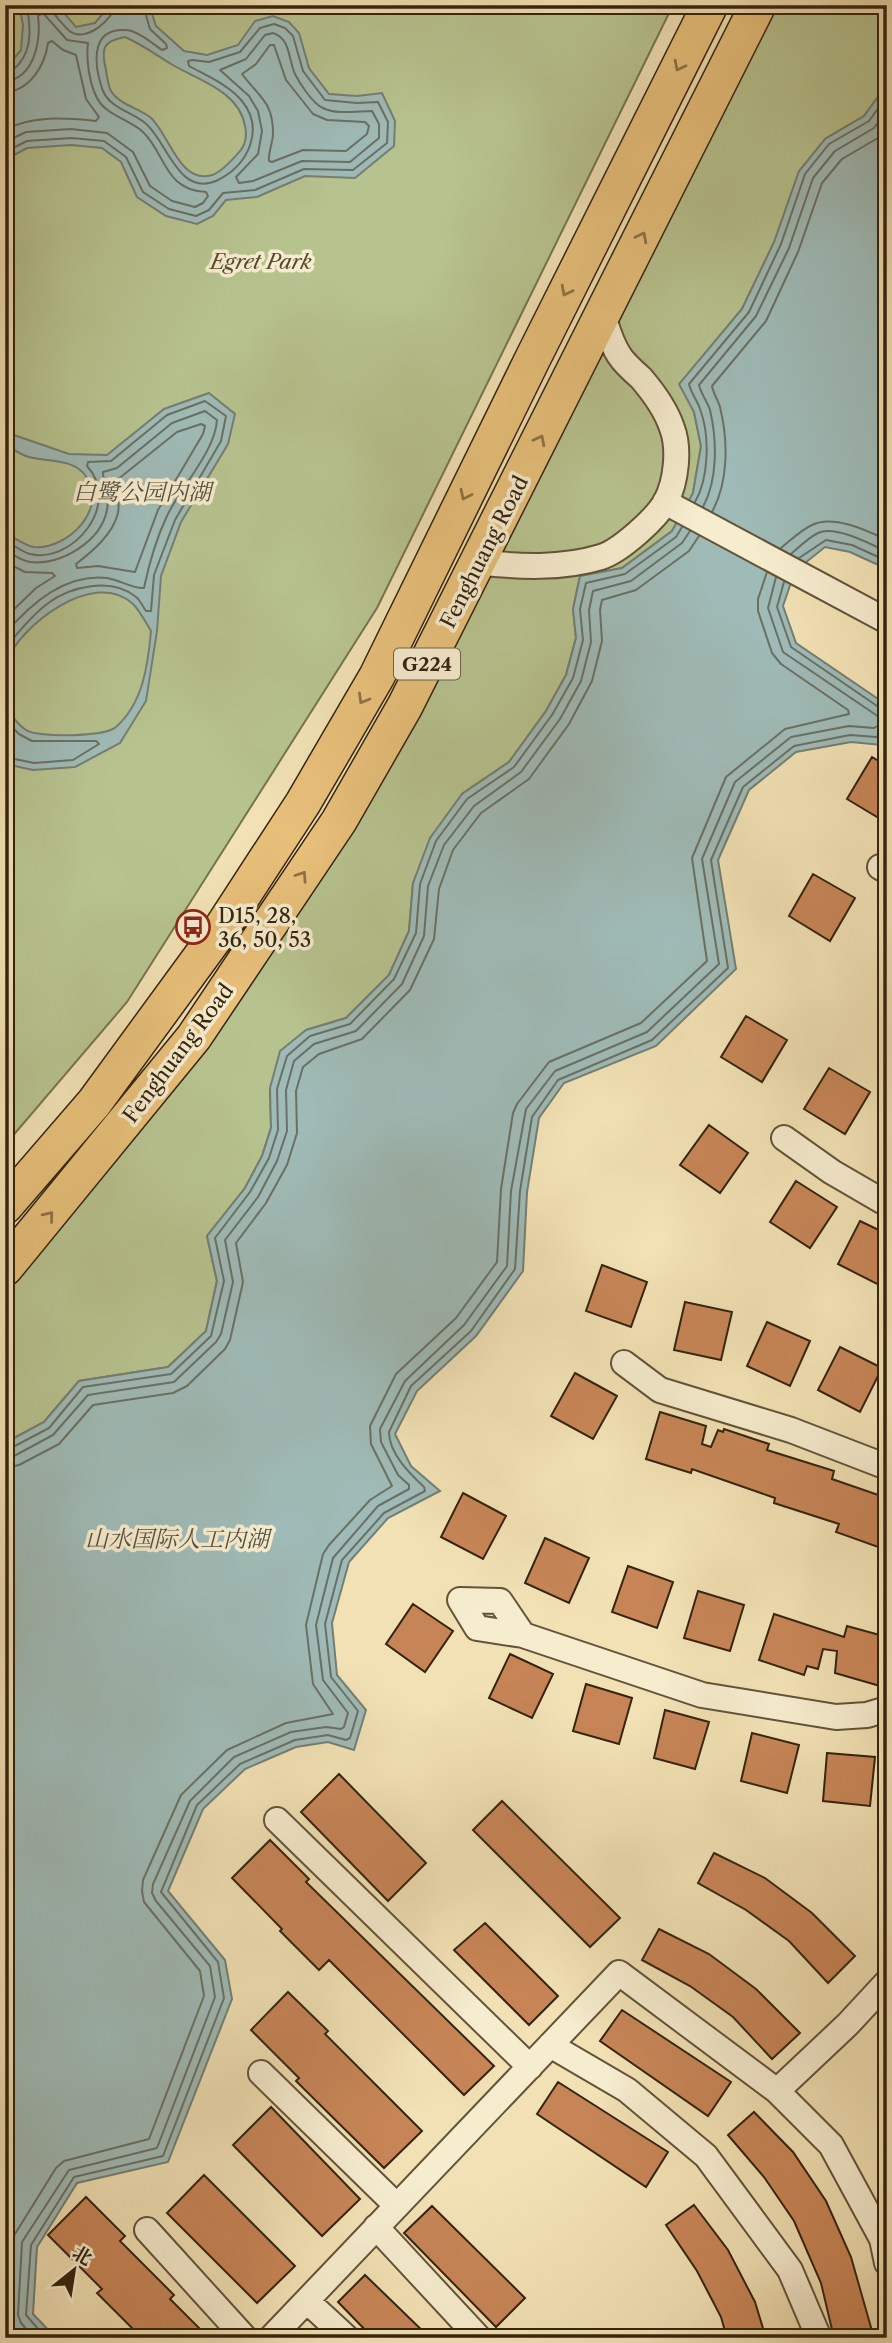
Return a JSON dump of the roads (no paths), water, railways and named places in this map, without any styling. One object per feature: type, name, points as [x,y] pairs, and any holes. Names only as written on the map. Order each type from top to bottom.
[{"type":"highway","name":"Fenghuang Road","points":[[5,1206],[94,1103],[219,932],[303,803],[377,676],[710,5]]},
{"type":"highway","name":"Fenghuang Road","points":[[5,1268],[194,1037],[340,821],[405,706],[758,5]]},
{"type":"street","points":[[478,562],[522,566],[555,565],[578,563],[605,556],[632,537],[665,502],[672,483],[677,447],[672,427],[659,402],[619,356],[603,315]]},
{"type":"street","points":[[665,502],[887,621]]},
{"type":"street","points":[[784,1138],[832,1172],[887,1203]]},
{"type":"street","points":[[624,1363],[660,1390],[778,1426],[887,1467]]},
{"type":"street","points":[[523,1635],[702,1695],[836,1717],[867,1715],[887,1709]]},
{"type":"street","points":[[277,1820],[530,2067]]},
{"type":"street","points":[[271,2338],[619,1973],[777,2091],[831,2145],[882,2239],[887,2263]]},
{"type":"street","points":[[777,2091],[848,2024],[887,1982]]},
{"type":"street","points":[[550,2045],[627,2090],[706,2156],[790,2270],[819,2338]]},
{"type":"street","points":[[261,2073],[397,2206]]},
{"type":"street","points":[[376,2228],[479,2338]]},
{"type":"street","points":[[147,2230],[245,2338]]},
{"type":"street","points":[[307,2301],[347,2338]]},
{"type":"water","points":[[19,5],[57,5],[76,27],[95,23],[110,5],[149,5],[156,26],[184,51],[207,55],[238,45],[255,21],[273,16],[289,22],[299,33],[309,68],[329,94],[357,96],[382,93],[395,121],[394,146],[355,178],[305,176],[257,197],[226,200],[213,216],[197,224],[166,216],[137,197],[121,162],[102,148],[71,145],[27,148],[5,160],[5,69],[21,50],[23,25]],"holes":[[[125,37],[216,88],[235,104],[245,126],[246,139],[240,151],[220,171],[201,176],[191,172],[176,156],[157,124],[150,117],[124,103],[111,91],[104,63],[105,47],[112,41]]]},
{"type":"water","name":"山水国际人工内湖","points":[[887,79],[887,569],[850,552],[825,547],[795,571],[783,606],[796,643],[887,705],[887,735],[882,745],[851,742],[796,752],[749,790],[718,860],[736,969],[656,1046],[564,1083],[539,1118],[527,1192],[523,1271],[476,1336],[417,1391],[395,1434],[411,1466],[440,1491],[388,1518],[349,1562],[332,1623],[337,1675],[366,1710],[354,1750],[328,1742],[296,1747],[245,1769],[203,1809],[168,1891],[225,1960],[232,1999],[168,2162],[77,2183],[37,2247],[33,2314],[56,2338],[5,2338],[5,1443],[44,1422],[79,1381],[168,1367],[206,1331],[217,1281],[207,1236],[245,1188],[262,1156],[271,1128],[270,1088],[280,1051],[306,1030],[346,1018],[389,975],[409,931],[413,883],[430,838],[462,794],[509,762],[546,711],[566,675],[576,638],[573,609],[580,576],[622,568],[672,531],[693,493],[701,446],[694,412],[679,384],[742,309],[774,242],[799,171],[825,139],[864,116],[883,90]]},
{"type":"water","name":"白鹭公园内湖","points":[[209,393],[235,414],[228,444],[181,522],[161,576],[157,631],[146,701],[120,743],[75,767],[33,770],[5,764],[5,699],[15,720],[33,733],[99,733],[116,727],[138,695],[146,670],[151,631],[133,604],[117,594],[99,593],[79,597],[59,606],[41,619],[12,650],[5,665],[5,533],[34,547],[60,542],[82,524],[89,513],[92,500],[91,487],[80,470],[66,463],[36,459],[20,453],[5,444],[5,432],[69,454],[107,455],[164,409]]},
{"type":"place","name":"D15, 28, 36, 50, 53","points":[[193,927]]},
{"type":"park label","name":"Egret Park","points":[[261,261]]}]
